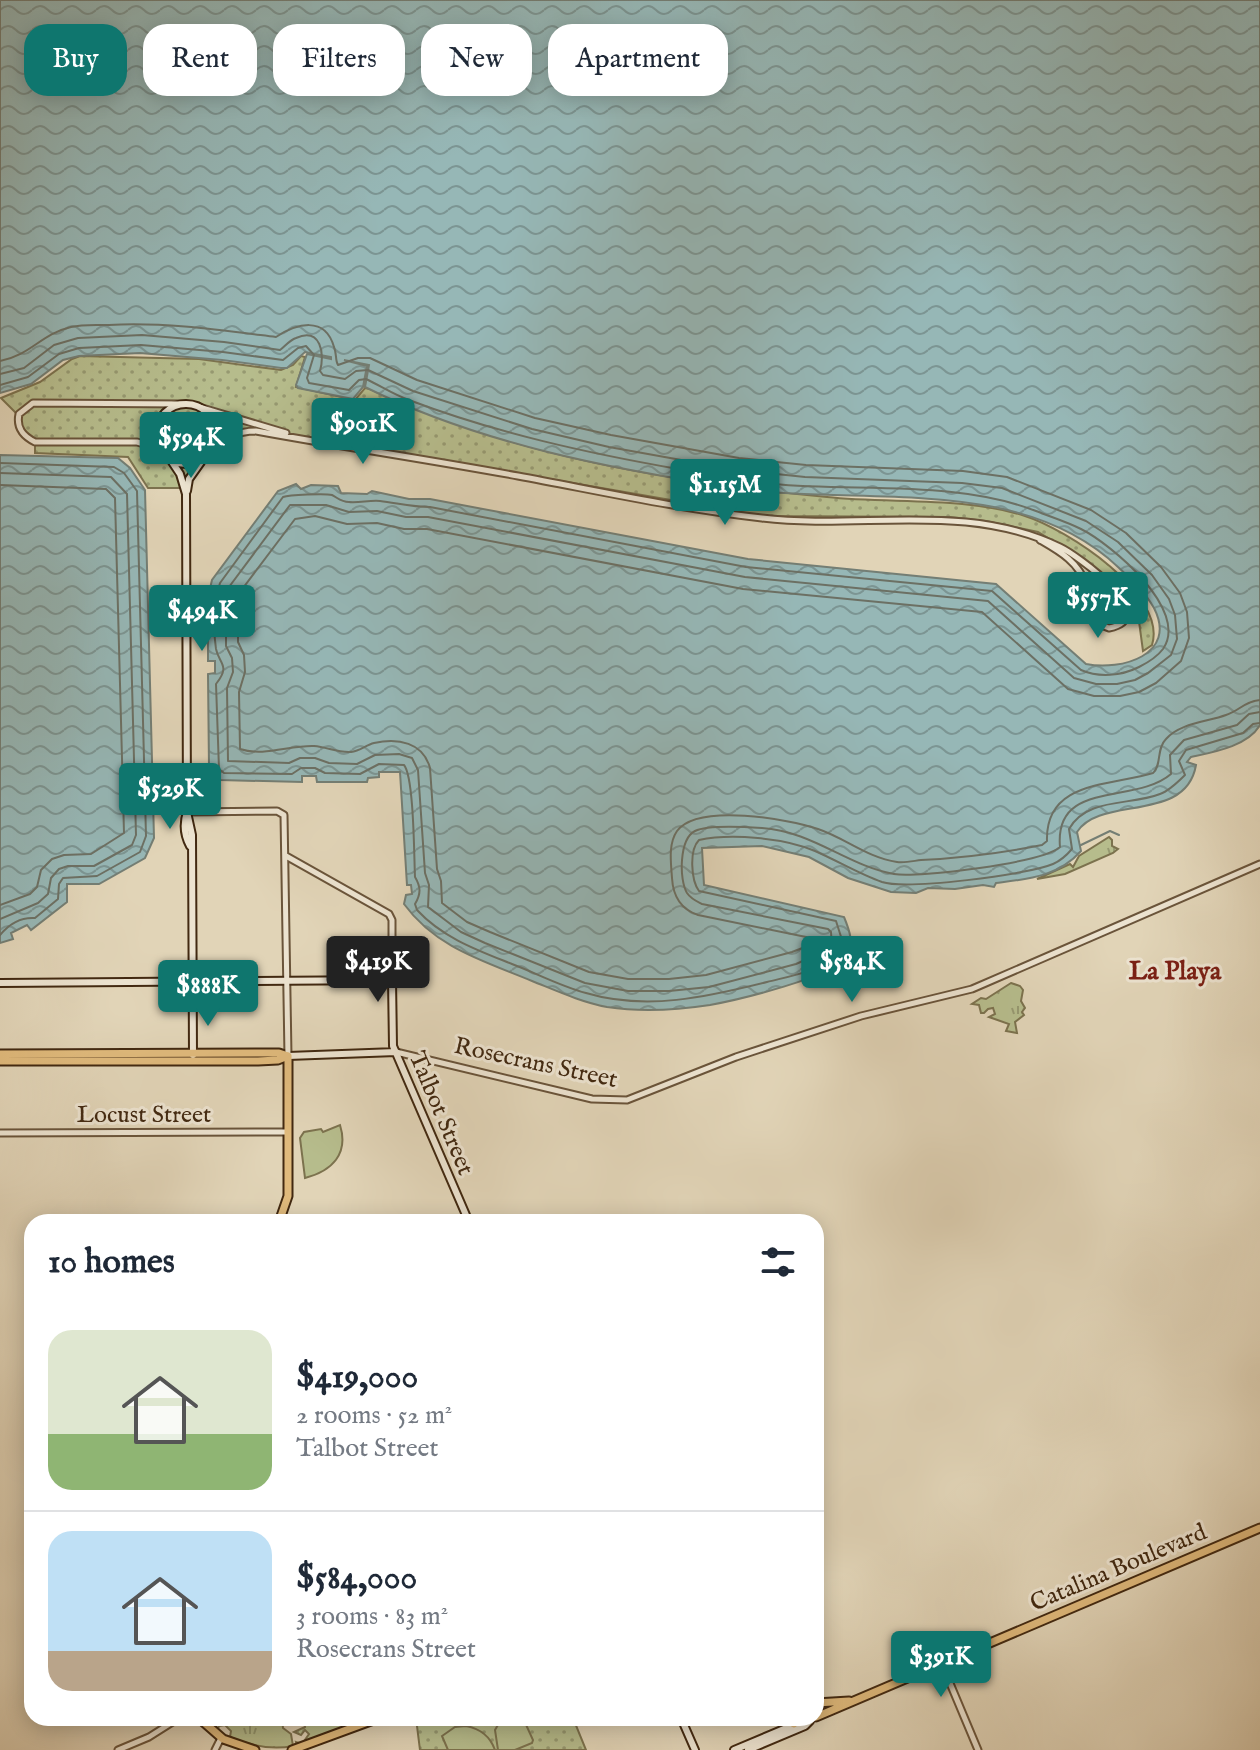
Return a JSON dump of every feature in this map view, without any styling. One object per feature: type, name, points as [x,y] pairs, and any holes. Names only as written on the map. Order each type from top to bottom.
[{"type":"main road","points":[[186,494],[180,474],[158,448],[155,433],[159,419],[169,408],[184,404],[199,407],[211,417],[216,440],[189,479],[186,494],[187,812],[191,823],[193,1057]]},
{"type":"main road","points":[[172,462],[189,465],[207,456]]},
{"type":"main road","points":[[0,983],[392,980]]},
{"type":"main road","name":"Talbot Street","points":[[392,980],[393,1046],[466,1214]]},
{"type":"main road","name":"Rosecrans Street","points":[[0,1061],[396,1052]]},
{"type":"main road","name":"Rosecrans Street","points":[[0,1054],[193,1057]]},
{"type":"main road","points":[[282,1214],[288,1201],[288,1056]]},
{"type":"main road","name":"Catalina Boulevard","points":[[824,1714],[1260,1528]]},
{"type":"main road","points":[[824,1702],[860,1699]]},
{"type":"main road","points":[[208,1726],[221,1738],[255,1750]]},
{"type":"main road","points":[[292,1750],[357,1726]]},
{"type":"main road","points":[[684,1726],[694,1750]]},
{"type":"main road","name":"Catalina Boulevard","points":[[734,1750],[784,1726]]},
{"type":"main road","name":"Catalina Boulevard","points":[[748,1750],[805,1726]]},
{"type":"street","points":[[158,448],[137,442],[35,442],[18,426],[19,414],[26,406],[38,403],[184,404]]},
{"type":"street","points":[[199,407],[314,441],[360,451],[439,461],[661,504],[763,518],[953,519],[1000,526],[1040,540],[1069,552],[1100,576],[1125,604],[1126,616],[1117,626],[1105,627],[1095,621],[1085,583],[1070,559],[1040,540]]},
{"type":"street","points":[[207,456],[230,435],[243,431],[314,441]]},
{"type":"street","points":[[1085,583],[1090,577],[1100,576]]},
{"type":"street","points":[[187,812],[280,812],[285,821],[288,1056]]},
{"type":"street","name":"Talbot Street","points":[[285,856],[388,912],[392,920],[392,980]]},
{"type":"street","name":"Rosecrans Street","points":[[396,1052],[601,1101],[636,1099],[736,1057],[861,1016],[972,989],[1260,864]]},
{"type":"street","name":"Locust Street","points":[[0,1133],[288,1132]]},
{"type":"street","points":[[937,1667],[944,1669],[978,1750]]},
{"type":"street","points":[[118,1750],[166,1726]]},
{"type":"street","points":[[215,1750],[221,1738]]},
{"type":"green space","points":[[80,356],[199,359],[281,370],[293,365],[301,356],[305,357],[296,387],[355,400],[365,388],[370,389],[480,432],[594,462],[769,491],[852,499],[952,503],[1025,516],[1064,534],[1087,549],[1130,585],[1145,605],[1153,625],[1152,645],[1143,651],[1138,614],[1103,575],[1078,556],[1038,532],[986,521],[950,517],[763,516],[247,429],[227,436],[210,450],[186,488],[148,488],[128,457],[35,453],[35,443],[25,436],[17,414],[1,398],[40,382]]},
{"type":"green space","points":[[1096,577],[1116,593],[1123,607],[1118,620],[1109,626],[1099,620],[1092,605],[1088,586]]},
{"type":"green space","points":[[1109,837],[1112,846],[1118,849],[1113,853],[1065,874],[1037,879],[1070,864],[1073,867],[1079,856]]},
{"type":"green space","points":[[1011,983],[1023,990],[1021,1001],[1025,1008],[1022,1012],[1024,1015],[1015,1022],[1017,1033],[1006,1031],[1009,1024],[989,1017],[995,1014],[993,1008],[981,1013],[979,1005],[972,1004]]},
{"type":"green space","points":[[340,1125],[342,1145],[336,1160],[323,1171],[305,1178],[300,1138],[304,1132],[321,1129],[323,1132]]},
{"type":"green space","points":[[226,1726],[283,1726],[291,1734],[293,1746],[269,1747],[246,1743],[230,1737],[231,1731]]},
{"type":"green space","points":[[349,1726],[297,1746],[296,1742],[302,1744],[309,1734],[305,1730],[301,1735],[294,1732],[305,1727]]},
{"type":"green space","points":[[417,1726],[576,1726],[586,1750],[420,1750]]},
{"type":"green space","points":[[466,1726],[484,1734],[495,1750],[448,1750],[442,1736],[455,1727]]},
{"type":"green space","points":[[497,1726],[527,1726],[533,1740],[515,1750],[498,1750],[495,1730]]},
{"type":"water","points":[[0,0],[1260,0],[1260,725],[1239,743],[1191,757],[1187,762],[1196,765],[1189,783],[1176,795],[1088,821],[1077,832],[1081,851],[1063,866],[1042,875],[996,883],[994,887],[983,885],[955,889],[928,888],[916,893],[891,892],[848,878],[809,857],[762,846],[702,848],[704,885],[844,917],[851,942],[847,957],[838,965],[805,980],[710,1005],[620,1009],[588,1002],[479,959],[431,932],[404,904],[406,895],[412,894],[411,885],[407,885],[400,772],[379,772],[379,777],[368,778],[367,782],[317,782],[316,776],[302,776],[302,782],[220,780],[209,767],[208,674],[215,673],[215,661],[208,661],[208,597],[212,580],[278,491],[296,484],[301,489],[311,485],[338,486],[341,493],[367,494],[372,491],[409,499],[430,499],[748,559],[996,584],[1086,664],[1115,665],[1142,656],[1158,638],[1159,624],[1154,608],[1118,567],[1078,537],[1034,518],[987,506],[937,499],[736,488],[547,452],[454,424],[365,387],[369,365],[344,360],[367,366],[363,387],[353,399],[298,388],[296,385],[307,354],[331,359],[305,352],[287,368],[140,353],[79,356],[63,360],[31,384],[0,393]]},
{"type":"water","points":[[0,455],[118,458],[130,468],[145,490],[154,838],[145,858],[99,884],[67,884],[67,902],[31,930],[27,925],[11,933],[13,939],[0,943]]},
{"type":"waterway","points":[[1081,845],[1110,831],[1119,835]]},
{"type":"district","name":"La Playa","points":[[1175,970]]}]
